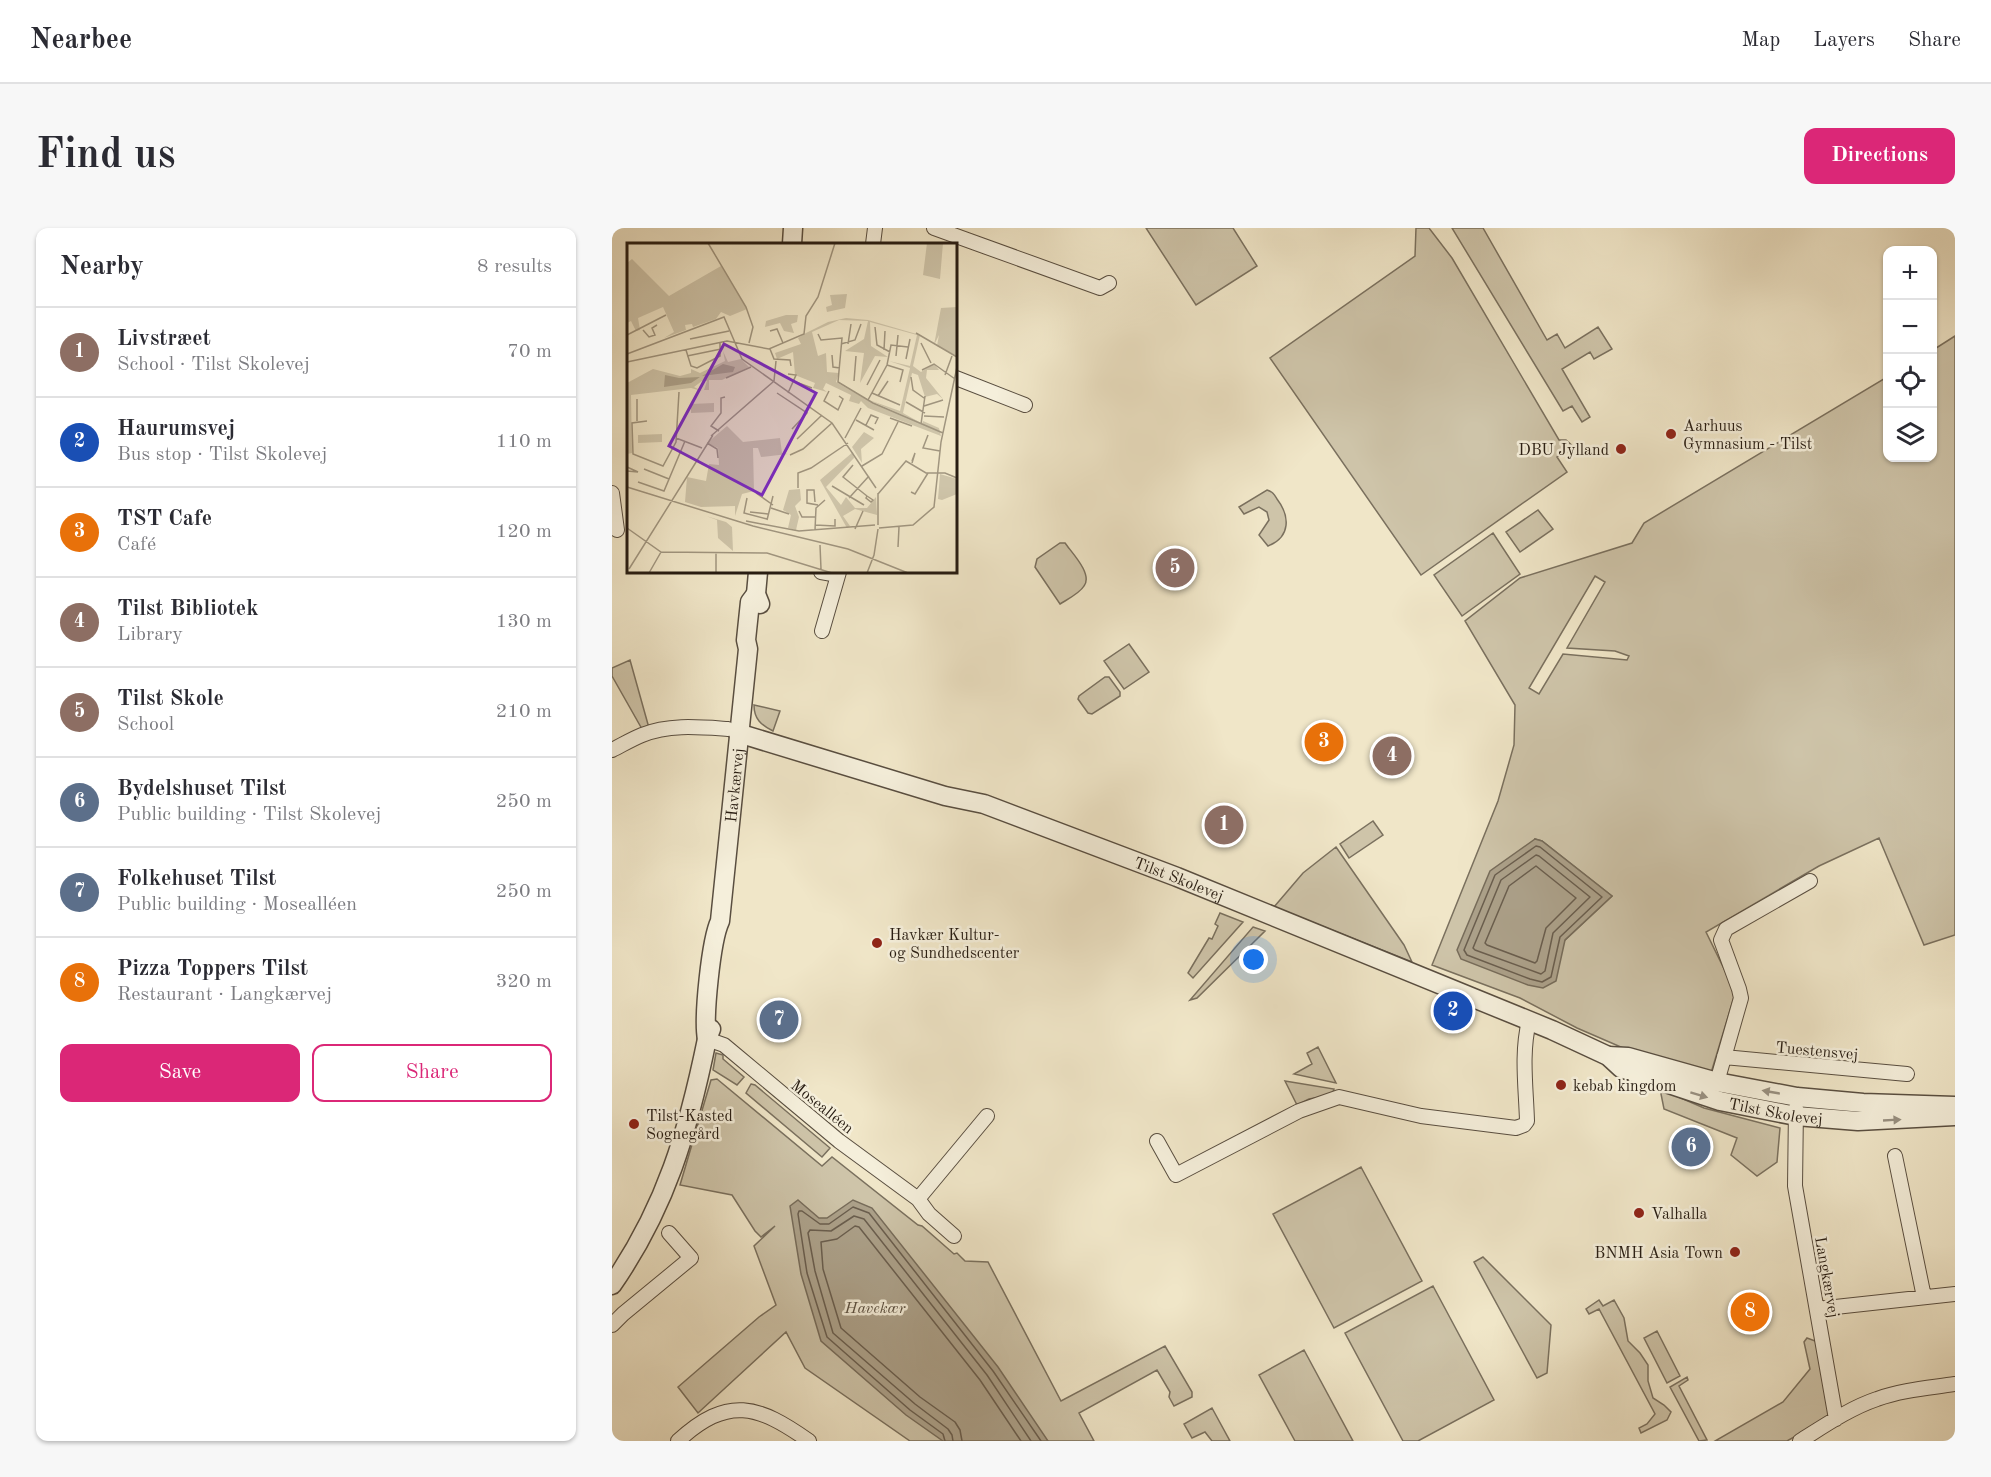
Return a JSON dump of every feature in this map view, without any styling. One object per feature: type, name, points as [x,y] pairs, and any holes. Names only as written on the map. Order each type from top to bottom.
[{"type":"street","points":[[792,243],[793,228]]},
{"type":"street","points":[[873,243],[875,228]]},
{"type":"street","points":[[934,228],[1100,288],[1109,283]]},
{"type":"street","points":[[957,378],[1025,405]]},
{"type":"street","points":[[612,493],[619,530]]},
{"type":"street","name":"Havkærvej","points":[[612,1285],[650,1222],[671,1175],[690,1120],[707,1040],[705,1028],[716,928],[720,921],[733,731],[748,649],[746,640],[750,602],[756,594],[758,573]]},
{"type":"street","points":[[822,631],[839,573]]},
{"type":"street","points":[[612,750],[643,735],[668,729],[690,727],[733,731]]},
{"type":"street","name":"Tilst Skolevej","points":[[733,731],[945,796],[984,804],[1177,877],[1529,1021],[1608,1056],[1621,1068],[1671,1086],[1720,1101],[1796,1116],[1858,1121],[1955,1116]]},
{"type":"street","points":[[1717,1082],[1741,998],[1740,989],[1721,940],[1726,929],[1810,881]]},
{"type":"street","points":[[1156,1141],[1176,1175],[1299,1111],[1339,1098],[1448,1120],[1516,1128],[1527,1121],[1524,1058],[1525,1037],[1529,1021]]},
{"type":"street","name":"Mosealléen","points":[[707,1040],[723,1045],[839,1141],[918,1199],[929,1214],[954,1236]]},
{"type":"street","name":"Tilst Skolevej","points":[[1608,1056],[1628,1057],[1717,1082],[1797,1097],[1863,1103],[1955,1106]]},
{"type":"street","name":"Tuestensvej","points":[[1724,1057],[1907,1074]]},
{"type":"street","name":"Langkærvej","points":[[1797,1097],[1795,1186],[1836,1419]]},
{"type":"street","points":[[918,1199],[987,1116]]},
{"type":"street","points":[[1895,1156],[1924,1297]]},
{"type":"street","points":[[612,1325],[622,1314],[691,1258],[669,1233]]},
{"type":"street","points":[[1817,1310],[1955,1294]]},
{"type":"street","points":[[1800,1441],[1836,1419],[1876,1399],[1903,1392],[1955,1384]]},
{"type":"street","points":[[678,1441],[693,1426],[708,1418],[738,1410],[769,1415],[809,1441]]},
{"type":"green space","points":[[1146,228],[1233,228],[1257,266],[1196,305]]},
{"type":"green space","points":[[1416,228],[1429,228],[1452,258],[1559,440],[1566,440],[1575,448],[1557,457],[1567,472],[1421,575],[1270,358],[1415,256]]},
{"type":"green space","points":[[1452,228],[1483,228],[1547,340],[1557,334],[1565,348],[1598,327],[1612,349],[1594,359],[1590,352],[1562,369],[1590,417],[1582,422],[1572,406],[1563,411]]},
{"type":"green space","points":[[1955,336],[1955,935],[1924,945],[1879,838],[1819,866],[1706,932],[1730,981],[1734,997],[1711,1073],[1630,1051],[1577,1028],[1520,998],[1432,965],[1498,801],[1514,745],[1515,705],[1465,621],[1520,578],[1632,543],[1644,523],[1883,379],[1883,462],[1937,462],[1937,347]],"holes":[[[1595,576],[1605,582],[1567,648],[1615,651],[1629,656],[1627,660],[1563,654],[1539,694],[1529,688]],[[1535,839],[1542,841],[1612,896],[1565,940]]]},
{"type":"green space","points":[[1267,490],[1275,496],[1286,519],[1286,526],[1281,537],[1268,546],[1259,535],[1269,520],[1267,512],[1259,507],[1244,514],[1239,507]]},
{"type":"green space","points":[[1538,510],[1553,529],[1520,552],[1506,532]]},
{"type":"green space","points":[[1493,533],[1520,574],[1462,616],[1434,575]]},
{"type":"green space","points":[[1060,543],[1065,543],[1076,558],[1084,570],[1086,581],[1080,591],[1060,604],[1035,567],[1037,559]]},
{"type":"green space","points":[[1129,644],[1149,672],[1124,689],[1104,661]]},
{"type":"green space","points":[[630,660],[649,728],[642,729],[612,676],[612,668]]},
{"type":"green space","points":[[1105,677],[1109,677],[1120,692],[1120,696],[1092,714],[1088,713],[1078,699],[1079,696]]},
{"type":"green space","points":[[754,705],[780,711],[773,731],[759,721]]},
{"type":"green space","points":[[1373,821],[1383,835],[1349,858],[1340,844]]},
{"type":"green space","points":[[1336,847],[1404,945],[1412,962],[1274,907],[1303,873]]},
{"type":"green space","points":[[1220,913],[1243,922],[1193,978],[1188,973],[1209,938],[1212,939],[1218,926],[1215,924]]},
{"type":"green space","points":[[1253,927],[1265,931],[1197,998],[1190,1000]]},
{"type":"green space","points":[[1318,1047],[1336,1083],[1294,1074],[1312,1064],[1307,1053]]},
{"type":"green space","points":[[716,1053],[723,1055],[723,1059],[744,1077],[737,1085],[713,1070]]},
{"type":"green space","name":"Havekær","points":[[717,1079],[822,1166],[832,1157],[922,1226],[954,1254],[957,1253],[965,1261],[988,1262],[1061,1401],[1165,1346],[1192,1392],[1192,1397],[1174,1406],[1169,1397],[1170,1392],[1157,1370],[1079,1413],[1094,1441],[910,1441],[805,1368],[786,1332],[698,1413],[678,1387],[776,1305],[754,1246],[775,1226],[761,1237],[732,1195],[680,1185],[711,1080]]},
{"type":"green space","points":[[1285,1081],[1334,1089],[1332,1095],[1309,1099],[1297,1105]]},
{"type":"green space","points":[[751,1084],[830,1148],[822,1157],[746,1093]]},
{"type":"green space","points":[[1660,1089],[1704,1108],[1780,1128],[1777,1162],[1757,1176],[1731,1155],[1737,1138],[1664,1109]]},
{"type":"green space","points":[[1361,1167],[1422,1281],[1334,1328],[1273,1214]]},
{"type":"green space","points":[[1483,1257],[1551,1325],[1547,1373],[1537,1378],[1474,1262]]},
{"type":"green space","points":[[1433,1286],[1494,1400],[1418,1441],[1403,1441],[1345,1333]]},
{"type":"green space","points":[[1599,1300],[1603,1306],[1614,1300],[1624,1318],[1628,1341],[1648,1365],[1648,1381],[1653,1398],[1671,1412],[1667,1420],[1641,1433],[1639,1428],[1647,1424],[1655,1414],[1599,1309],[1589,1314],[1586,1309]]},
{"type":"green space","points":[[1657,1331],[1680,1376],[1667,1383],[1644,1338]]},
{"type":"green space","points":[[1807,1338],[1818,1342],[1829,1415],[1823,1421],[1787,1441],[1715,1441],[1783,1402],[1810,1369],[1804,1342]]},
{"type":"green space","points":[[1304,1350],[1353,1441],[1295,1441],[1259,1375]]},
{"type":"green space","points":[[1687,1377],[1688,1380],[1679,1386],[1707,1440],[1699,1441],[1670,1387]]},
{"type":"green space","points":[[1212,1408],[1230,1441],[1212,1441],[1205,1432],[1192,1438],[1184,1424]]},
{"type":"water","points":[[1535,839],[1542,841],[1612,896],[1565,940],[1556,981],[1543,988],[1528,985],[1461,959],[1457,950],[1490,871]]},
{"type":"water","points":[[798,1200],[819,1218],[827,1218],[853,1200],[872,1208],[998,1367],[1048,1441],[943,1441],[906,1415],[821,1341],[801,1274],[790,1206]]},
{"type":"place","name":"Aarhuus Gymnasium - Tilst","points":[[1671,434]]},
{"type":"place","name":"DBU Jylland","points":[[1621,449]]},
{"type":"place","name":"Tilst Skole","points":[[1175,568]]},
{"type":"place","name":"TST Cafe","points":[[1324,742]]},
{"type":"place","name":"Tilst Bibliotek","points":[[1392,756]]},
{"type":"place","name":"Livstræet","points":[[1224,825]]},
{"type":"place","name":"Havkær Kultur- og Sundhedscenter","points":[[877,943]]},
{"type":"place","name":"Haurumsvej","points":[[1453,1011]]},
{"type":"place","name":"Folkehuset Tilst","points":[[779,1020]]},
{"type":"place","name":"kebab kingdom","points":[[1561,1085]]},
{"type":"place","name":"Tilst-Kasted Sognegård","points":[[634,1124]]},
{"type":"place","name":"Bydelshuset Tilst","points":[[1691,1147]]},
{"type":"place","name":"Valhalla","points":[[1639,1213]]},
{"type":"place","name":"BNMH Asia Town","points":[[1735,1252]]},
{"type":"place","name":"Pizza Toppers Tilst","points":[[1750,1312]]}]
